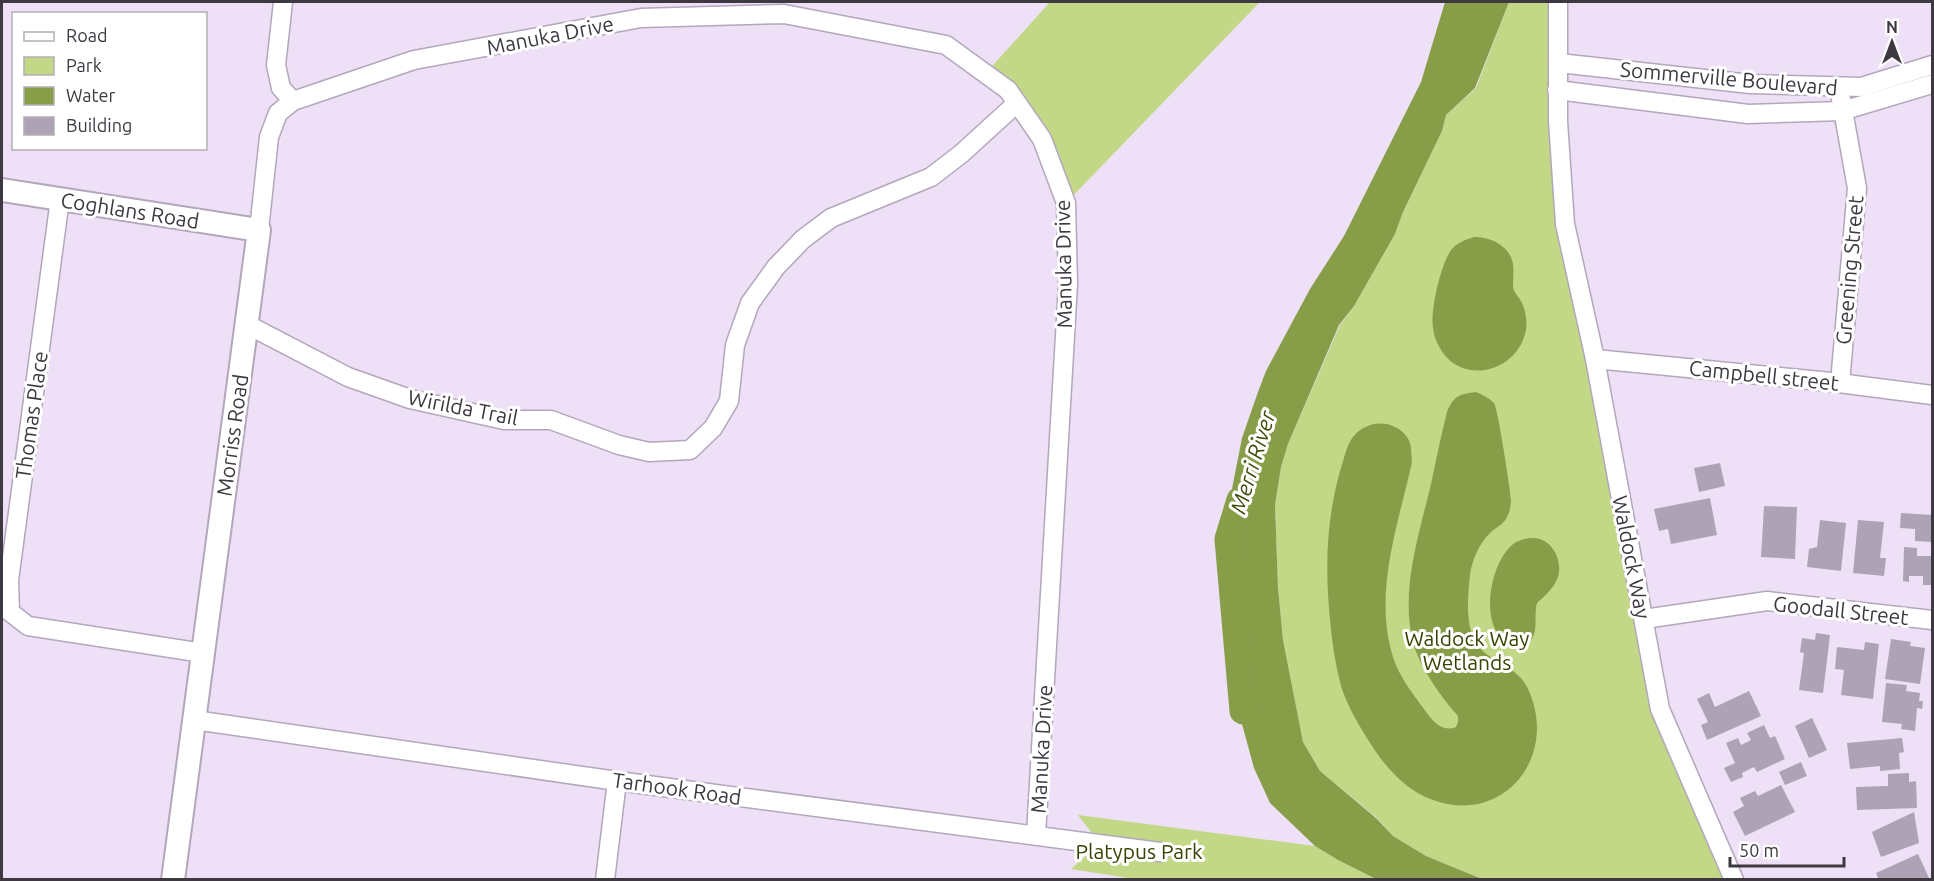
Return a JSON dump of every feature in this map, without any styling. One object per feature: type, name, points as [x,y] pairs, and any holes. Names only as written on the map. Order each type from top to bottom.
[{"type":"street","points":[[283,2],[276,65],[281,88],[292,101]]},
{"type":"street","name":"Waldock Way","points":[[1558,2],[1557,90],[1565,224],[1594,359],[1660,709],[1734,879]]},
{"type":"street","name":"Manuka Drive","points":[[292,101],[414,60],[641,18],[784,14],[946,45],[1008,90],[1042,139],[1066,203],[1068,284],[1036,836]]},
{"type":"street","name":"Sommerville Boulevard","points":[[1559,63],[1750,84],[1840,87],[1861,87],[1932,65]]},
{"type":"street","name":"Sommerville Boulevard","points":[[1557,90],[1748,114],[1842,111],[1932,84]]},
{"type":"street","name":"Greening Street","points":[[1840,87],[1842,111],[1857,189],[1840,383]]},
{"type":"street","name":"Morriss Road","points":[[173,879],[259,230],[269,137],[278,113],[292,101]]},
{"type":"street","name":"Wirilda Trail","points":[[246,324],[348,377],[410,399],[504,420],[551,420],[620,445],[650,452],[690,450],[713,428],[729,401],[735,345],[750,303],[776,267],[803,239],[831,218],[931,177],[961,154],[1017,103]]},
{"type":"street","name":"Coghlans Road","points":[[2,190],[259,230]]},
{"type":"street","name":"Thomas Place","points":[[60,199],[9,580],[10,612],[28,626],[203,653]]},
{"type":"street","name":"Campbell street","points":[[1594,359],[1932,394]]},
{"type":"street","name":"Goodall Street","points":[[1644,619],[1767,601],[1932,620]]},
{"type":"street","name":"Tarhook Road","points":[[194,720],[617,781],[1160,852]]},
{"type":"street","points":[[605,879],[617,781]]},
{"type":"green space","points":[[1050,2],[1260,2],[1066,203],[1042,139],[985,74]]},
{"type":"green space","name":"Waldock Way Wetlands","points":[[1509,2],[1558,2],[1565,224],[1660,709],[1734,879],[1482,879],[1426,856],[1393,836],[1376,817],[1320,771],[1303,742],[1283,640],[1278,588],[1275,505],[1281,467],[1288,444],[1340,325],[1354,306],[1395,234],[1403,212],[1442,131],[1446,115],[1476,88]]},
{"type":"green space","name":"Platypus Park","points":[[1078,815],[1315,846],[1376,879],[1141,880],[1071,869],[1088,854],[1091,832]]},
{"type":"water","points":[[1445,2],[1509,2],[1475,88],[1446,115],[1442,131],[1403,212],[1395,234],[1354,306],[1339,325],[1288,444],[1281,467],[1275,505],[1278,588],[1283,640],[1303,742],[1320,771],[1376,818],[1393,836],[1426,856],[1482,879],[1376,879],[1315,846],[1270,803],[1254,768],[1239,713],[1240,665],[1232,621],[1229,583],[1230,499],[1242,438],[1266,371],[1310,289],[1344,236],[1421,82]]},
{"type":"water","points":[[1475,237],[1493,241],[1508,252],[1513,264],[1513,287],[1521,301],[1526,322],[1525,334],[1512,357],[1490,369],[1477,371],[1465,369],[1453,363],[1443,353],[1435,338],[1433,320],[1437,287],[1448,255],[1457,244]]},
{"type":"water","points":[[1476,392],[1492,401],[1496,408],[1511,500],[1507,518],[1486,537],[1472,564],[1468,617],[1472,634],[1480,648],[1517,674],[1528,689],[1536,714],[1536,738],[1531,760],[1519,779],[1503,794],[1483,803],[1459,805],[1433,800],[1415,791],[1398,778],[1378,754],[1351,710],[1341,686],[1333,645],[1327,582],[1328,545],[1335,490],[1345,453],[1353,437],[1373,424],[1388,424],[1402,431],[1409,440],[1412,462],[1390,559],[1386,608],[1388,633],[1393,657],[1402,678],[1415,697],[1441,727],[1456,727],[1458,716],[1433,683],[1414,646],[1410,626],[1410,585],[1416,544],[1447,412],[1452,402],[1458,397]]},
{"type":"water","points":[[1534,538],[1551,546],[1557,557],[1559,570],[1554,585],[1537,603],[1532,639],[1525,645],[1519,646],[1502,639],[1494,628],[1490,596],[1499,564],[1507,551],[1516,542]]},
{"type":"building","points":[[1720,463],[1725,486],[1699,492],[1694,468]]},
{"type":"building","points":[[1710,498],[1717,535],[1671,544],[1668,529],[1659,531],[1654,509]]},
{"type":"building","points":[[1764,506],[1797,507],[1795,559],[1761,557]]},
{"type":"building","points":[[1901,513],[1932,515],[1932,542],[1915,541],[1915,529],[1900,528]]},
{"type":"building","points":[[1820,520],[1846,523],[1841,571],[1807,567],[1809,549],[1817,547]]},
{"type":"building","points":[[1858,520],[1884,522],[1880,558],[1886,558],[1884,576],[1853,573]]},
{"type":"building","points":[[1904,547],[1917,548],[1917,556],[1932,556],[1932,585],[1923,585],[1923,576],[1909,576],[1909,582],[1903,581]]},
{"type":"building","points":[[1816,633],[1830,635],[1823,693],[1799,690],[1804,653],[1800,652],[1802,638],[1815,640]]},
{"type":"building","points":[[1891,639],[1911,642],[1910,646],[1925,648],[1920,684],[1885,679]]},
{"type":"building","points":[[1865,642],[1879,644],[1873,699],[1841,695],[1844,670],[1835,669],[1837,647],[1864,650]]},
{"type":"building","points":[[1886,683],[1907,685],[1906,691],[1920,693],[1919,701],[1923,701],[1922,709],[1917,708],[1915,731],[1901,729],[1902,724],[1882,722]]},
{"type":"building","points":[[1749,691],[1761,716],[1707,740],[1701,725],[1708,722],[1697,699],[1709,693],[1715,707]]},
{"type":"building","points":[[1812,718],[1827,750],[1809,758],[1795,726]]},
{"type":"building","points":[[1764,725],[1770,738],[1775,736],[1785,759],[1757,772],[1754,767],[1742,773],[1743,777],[1731,782],[1724,768],[1735,763],[1726,743],[1738,738],[1741,745],[1751,740],[1747,733]]},
{"type":"building","points":[[1902,738],[1904,752],[1899,753],[1900,769],[1880,771],[1880,766],[1850,769],[1847,743]]},
{"type":"building","points":[[1801,762],[1807,776],[1785,785],[1779,772]]},
{"type":"building","points":[[1909,773],[1909,782],[1916,781],[1917,808],[1857,810],[1856,787],[1888,786],[1888,774]]},
{"type":"building","points":[[1781,785],[1795,812],[1745,836],[1733,812],[1744,806],[1740,798],[1755,791],[1758,796]]},
{"type":"building","points":[[1914,812],[1919,843],[1881,857],[1872,832]]},
{"type":"building","points":[[1918,854],[1929,878],[1925,880],[1879,880],[1876,873]]},
{"type":"waterway","name":"Merri River","points":[[1240,500],[1228,539],[1243,711]]}]
